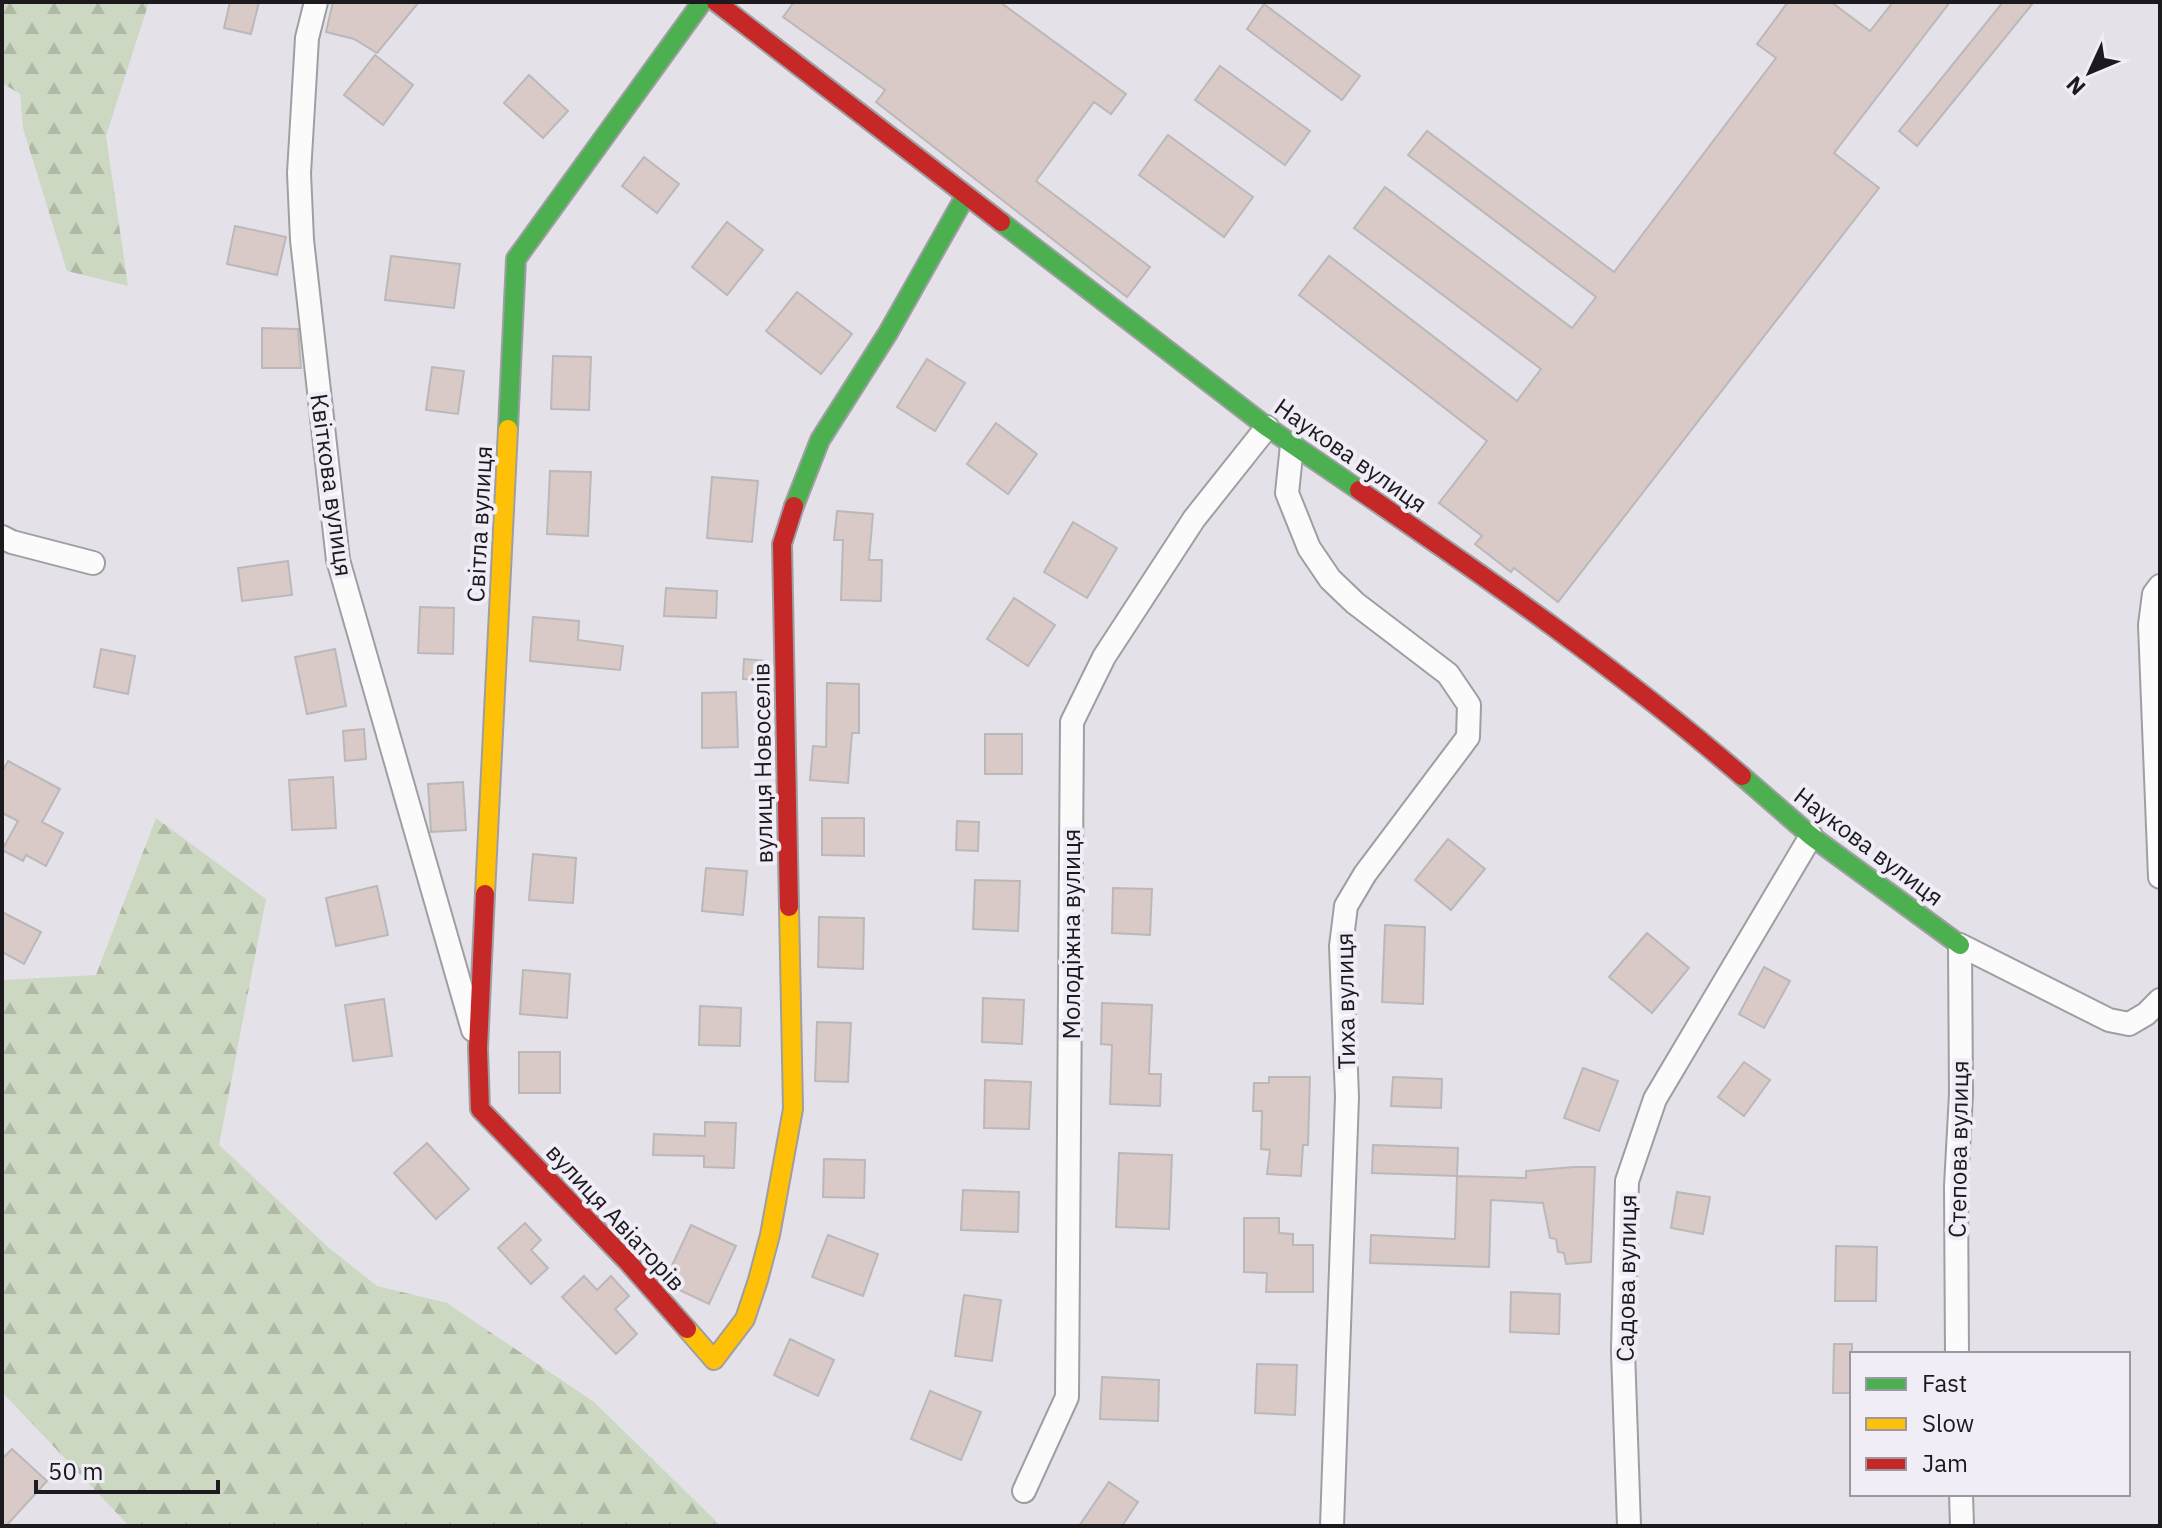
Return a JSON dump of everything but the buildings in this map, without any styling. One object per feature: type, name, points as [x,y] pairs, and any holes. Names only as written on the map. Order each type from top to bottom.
[{"type":"street","name":"Квіткова вулиця","points":[[316,2],[307,38],[299,173],[302,240],[338,560],[478,1048]]},
{"type":"street","name":"Світла вулиця","points":[[480,1109],[478,1048],[516,259],[702,2]]},
{"type":"street","name":"Наукова вулиця","points":[[716,2],[1267,427],[1444,548],[1616,674],[1705,744],[1811,836],[1960,945]]},
{"type":"street","name":"вулиця Новоселів","points":[[714,1360],[745,1319],[758,1280],[770,1235],[793,1109],[782,544],[802,482],[820,440],[888,333],[966,195]]},
{"type":"street","name":"Молодіжна вулиця","points":[[1024,1491],[1067,1397],[1072,722],[1104,657],[1194,519],[1267,427]]},
{"type":"street","name":"Тиха вулиця","points":[[1292,445],[1287,493],[1309,548],[1330,579],[1355,603],[1448,674],[1469,705],[1468,737],[1365,874],[1346,906],[1341,946],[1347,1097],[1332,1526]]},
{"type":"street","points":[[2,537],[93,563]]},
{"type":"street","points":[[2160,586],[2154,594],[2150,625],[2160,877]]},
{"type":"street","name":"Садова вулиця","points":[[1629,1526],[1623,1351],[1627,1181],[1655,1099],[1811,836]]},
{"type":"street","points":[[1960,945],[2109,1020],[2129,1024],[2146,1014],[2160,1000]]},
{"type":"street","name":"Степова вулиця","points":[[1957,1352],[1960,945]]},
{"type":"street","name":"вулиця Авіаторів","points":[[480,1109],[627,1261],[714,1360]]},
{"type":"street","points":[[1961,1496],[1962,1526]]},
{"type":"green space","points":[[2,2],[149,2],[106,136],[128,286],[67,271],[23,128],[20,94],[2,83]]},
{"type":"green space","points":[[156,818],[266,899],[219,1145],[328,1247],[377,1286],[447,1303],[594,1402],[721,1526],[129,1526],[2,1392],[2,980],[96,975]]},
{"type":"traffic: fast","points":[[508,429],[516,259],[702,2]]},
{"type":"traffic: fast","points":[[794,506],[820,440],[888,333],[966,195]]},
{"type":"traffic: fast","points":[[1001,222],[1267,427],[1359,490]]},
{"type":"traffic: fast","points":[[1742,776],[1811,836],[1960,945]]},
{"type":"traffic: slow","points":[[485,894],[508,429]]},
{"type":"traffic: slow","points":[[687,1329],[714,1360],[745,1319],[770,1235],[793,1109],[789,907]]},
{"type":"traffic: jam","points":[[716,2],[1001,222]]},
{"type":"traffic: jam","points":[[1359,490],[1603,664],[1742,776]]},
{"type":"traffic: jam","points":[[789,907],[782,544],[794,506]]},
{"type":"traffic: jam","points":[[485,894],[478,1048],[480,1109],[627,1261],[687,1329]]}]
